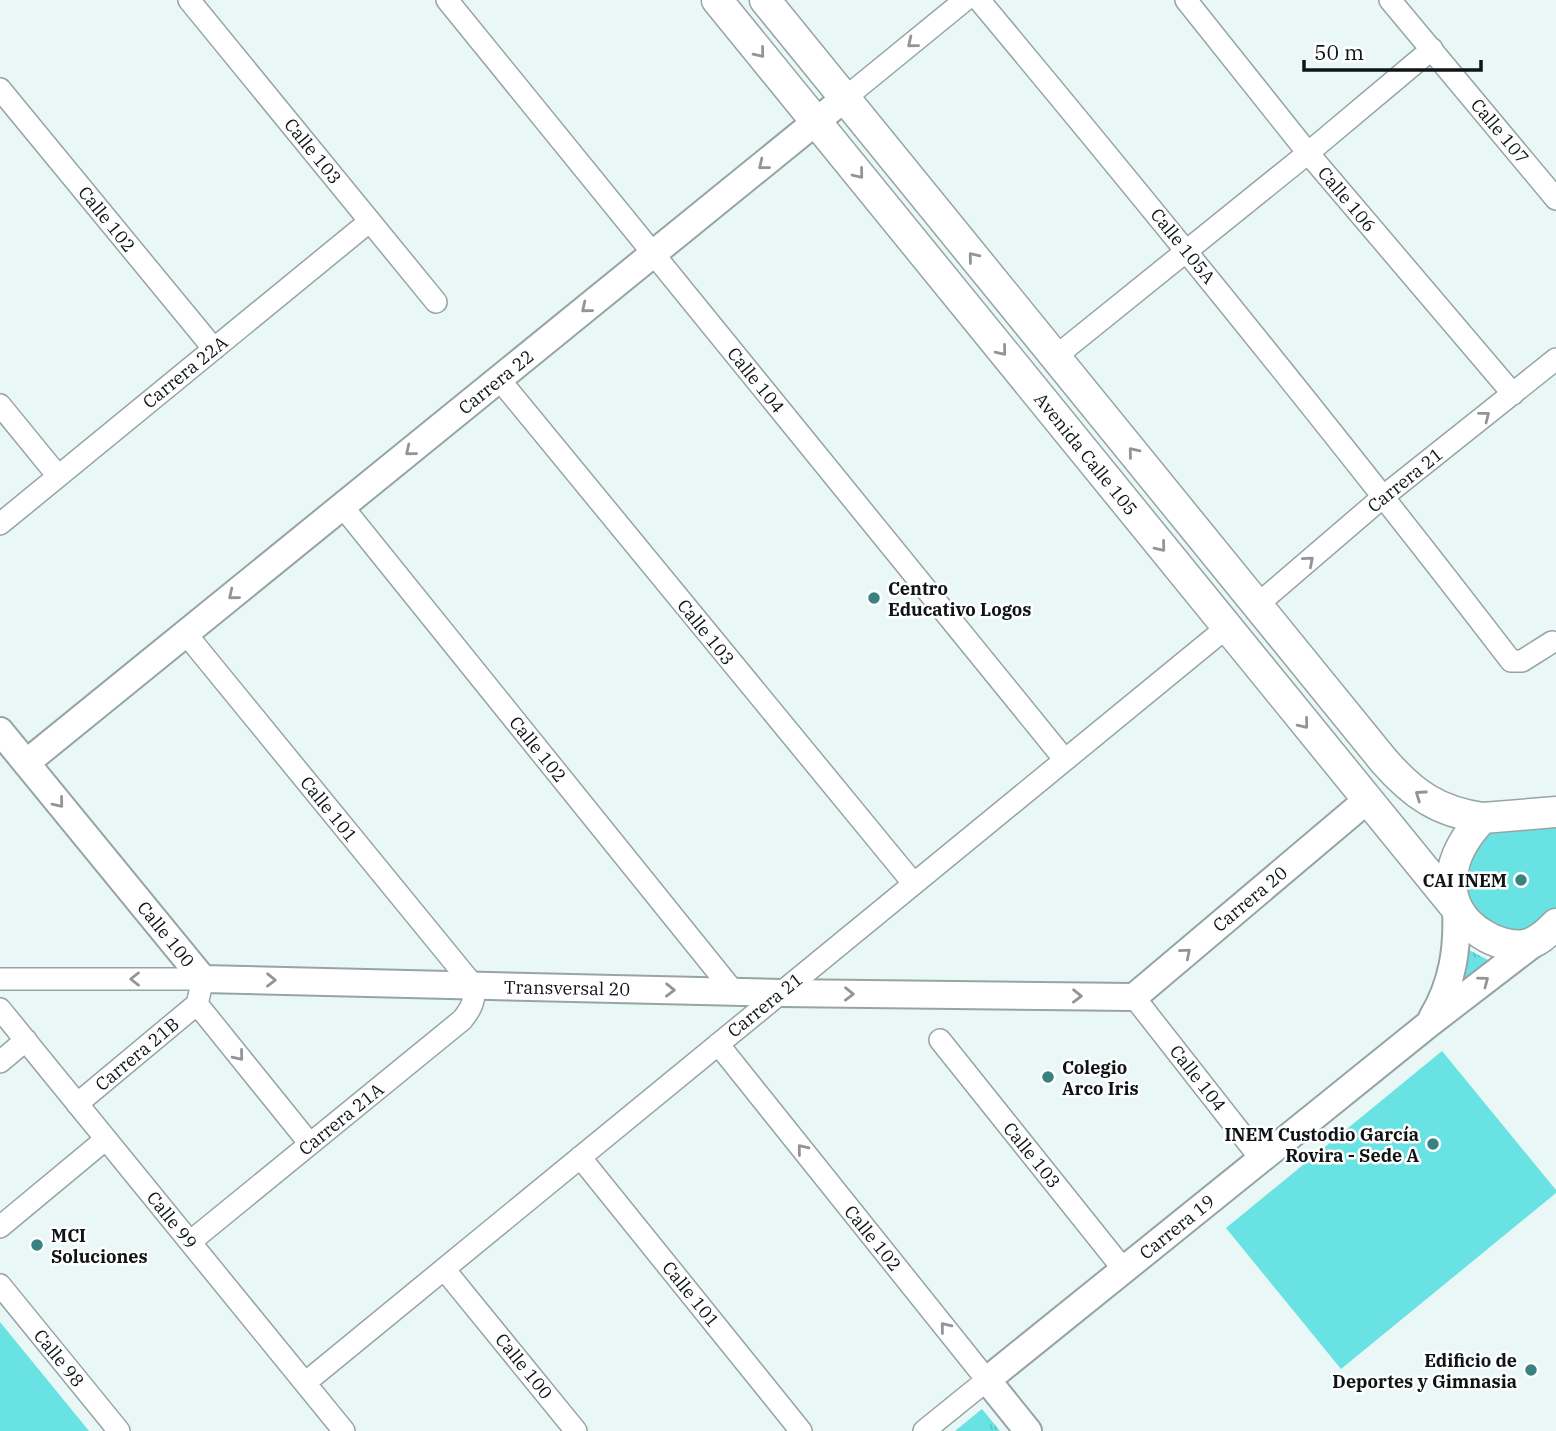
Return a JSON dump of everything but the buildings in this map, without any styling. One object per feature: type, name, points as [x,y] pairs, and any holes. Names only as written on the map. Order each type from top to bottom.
[{"type":"main road","name":"Avenida Calle 105","points":[[717,0],[1366,801],[1472,927],[1494,940],[1513,945],[1525,945],[1548,931]]},
{"type":"main road","points":[[765,0],[1403,783],[1422,798],[1463,816],[1483,818],[1556,812]]},
{"type":"main road","points":[[1456,908],[1452,875],[1455,859],[1462,843],[1483,818]]},
{"type":"street","name":"Calle 103","points":[[189,0],[436,302]]},
{"type":"street","name":"Calle 104","points":[[447,0],[1065,761]]},
{"type":"street","name":"Carrera 22","points":[[26,763],[965,0]]},
{"type":"street","name":"Calle 105A","points":[[979,0],[1187,250],[1384,496],[1511,661],[1522,661],[1552,642]]},
{"type":"street","name":"Calle 106","points":[[1186,0],[1308,153],[1513,394]]},
{"type":"street","name":"Calle 107","points":[[1390,0],[1556,199]]},
{"type":"street","points":[[1055,356],[1308,153],[1432,49]]},
{"type":"street","name":"Calle 102","points":[[0,89],[214,349]]},
{"type":"street","name":"Carrera 22A","points":[[0,524],[370,221]]},
{"type":"street","name":"Carrera 21","points":[[1257,605],[1384,496],[1556,359]]},
{"type":"street","name":"Calle 103","points":[[499,379],[914,884]]},
{"type":"street","points":[[0,405],[58,476]]},
{"type":"street","name":"Calle 102","points":[[342,506],[734,992]]},
{"type":"street","name":"Carrera 21","points":[[304,1383],[1226,628]]},
{"type":"street","name":"Calle 101","points":[[186,634],[473,985]]},
{"type":"street","name":"Calle 100","points":[[0,731],[200,991],[310,1144]]},
{"type":"street","name":"Carrera 20","points":[[1134,997],[1366,801]]},
{"type":"street","name":"Carrera 19","points":[[1430,1023],[1443,999],[1452,973],[1457,937],[1456,908]]},
{"type":"street","name":"Carrera 19","points":[[924,1431],[1548,931]]},
{"type":"street","name":"Transversal 20","points":[[0,979],[200,991],[473,985],[781,993],[1134,997]]},
{"type":"street","name":"Carrera 21A","points":[[190,1242],[462,1020],[474,1001],[473,985]]},
{"type":"street","name":"Carrera 21B","points":[[78,1104],[200,991]]},
{"type":"street","name":"Calle 104","points":[[1134,997],[1261,1159]]},
{"type":"street","name":"Calle 99","points":[[0,1009],[344,1431]]},
{"type":"street","points":[[0,1062],[26,1040]]},
{"type":"street","name":"Calle 103","points":[[940,1040],[1124,1270]]},
{"type":"street","name":"Calle 102","points":[[718,1044],[1028,1431]]},
{"type":"street","points":[[0,1227],[106,1139]]},
{"type":"street","name":"Calle 101","points":[[580,1157],[802,1431]]},
{"type":"street","name":"Calle 100","points":[[444,1269],[576,1431]]},
{"type":"street","name":"Calle 98","points":[[0,1284],[119,1431]]},
{"type":"green space","points":[[1552,822],[1556,824],[1556,912],[1532,930],[1517,934],[1486,922],[1472,904],[1465,885],[1476,844],[1490,833],[1522,831]]},
{"type":"green space","points":[[1469,950],[1490,961],[1464,982]]},
{"type":"green space","points":[[1442,1051],[1556,1193],[1341,1369],[1226,1228]]},
{"type":"green space","points":[[0,1322],[89,1431],[0,1431]]},
{"type":"green space","points":[[982,1409],[1000,1431],[955,1431]]},
{"type":"place","name":"Centro Educativo Logos","points":[[874,598]]},
{"type":"place","name":"CAI INEM","points":[[1521,880]]},
{"type":"place","name":"Colegio Arco Iris","points":[[1048,1077]]},
{"type":"place","name":"INEM Custodio García Rovira - Sede A","points":[[1433,1144]]},
{"type":"place","name":"MCI Soluciones","points":[[37,1245]]},
{"type":"place","name":"Edificio de Deportes y Gimnasia","points":[[1531,1370]]}]
